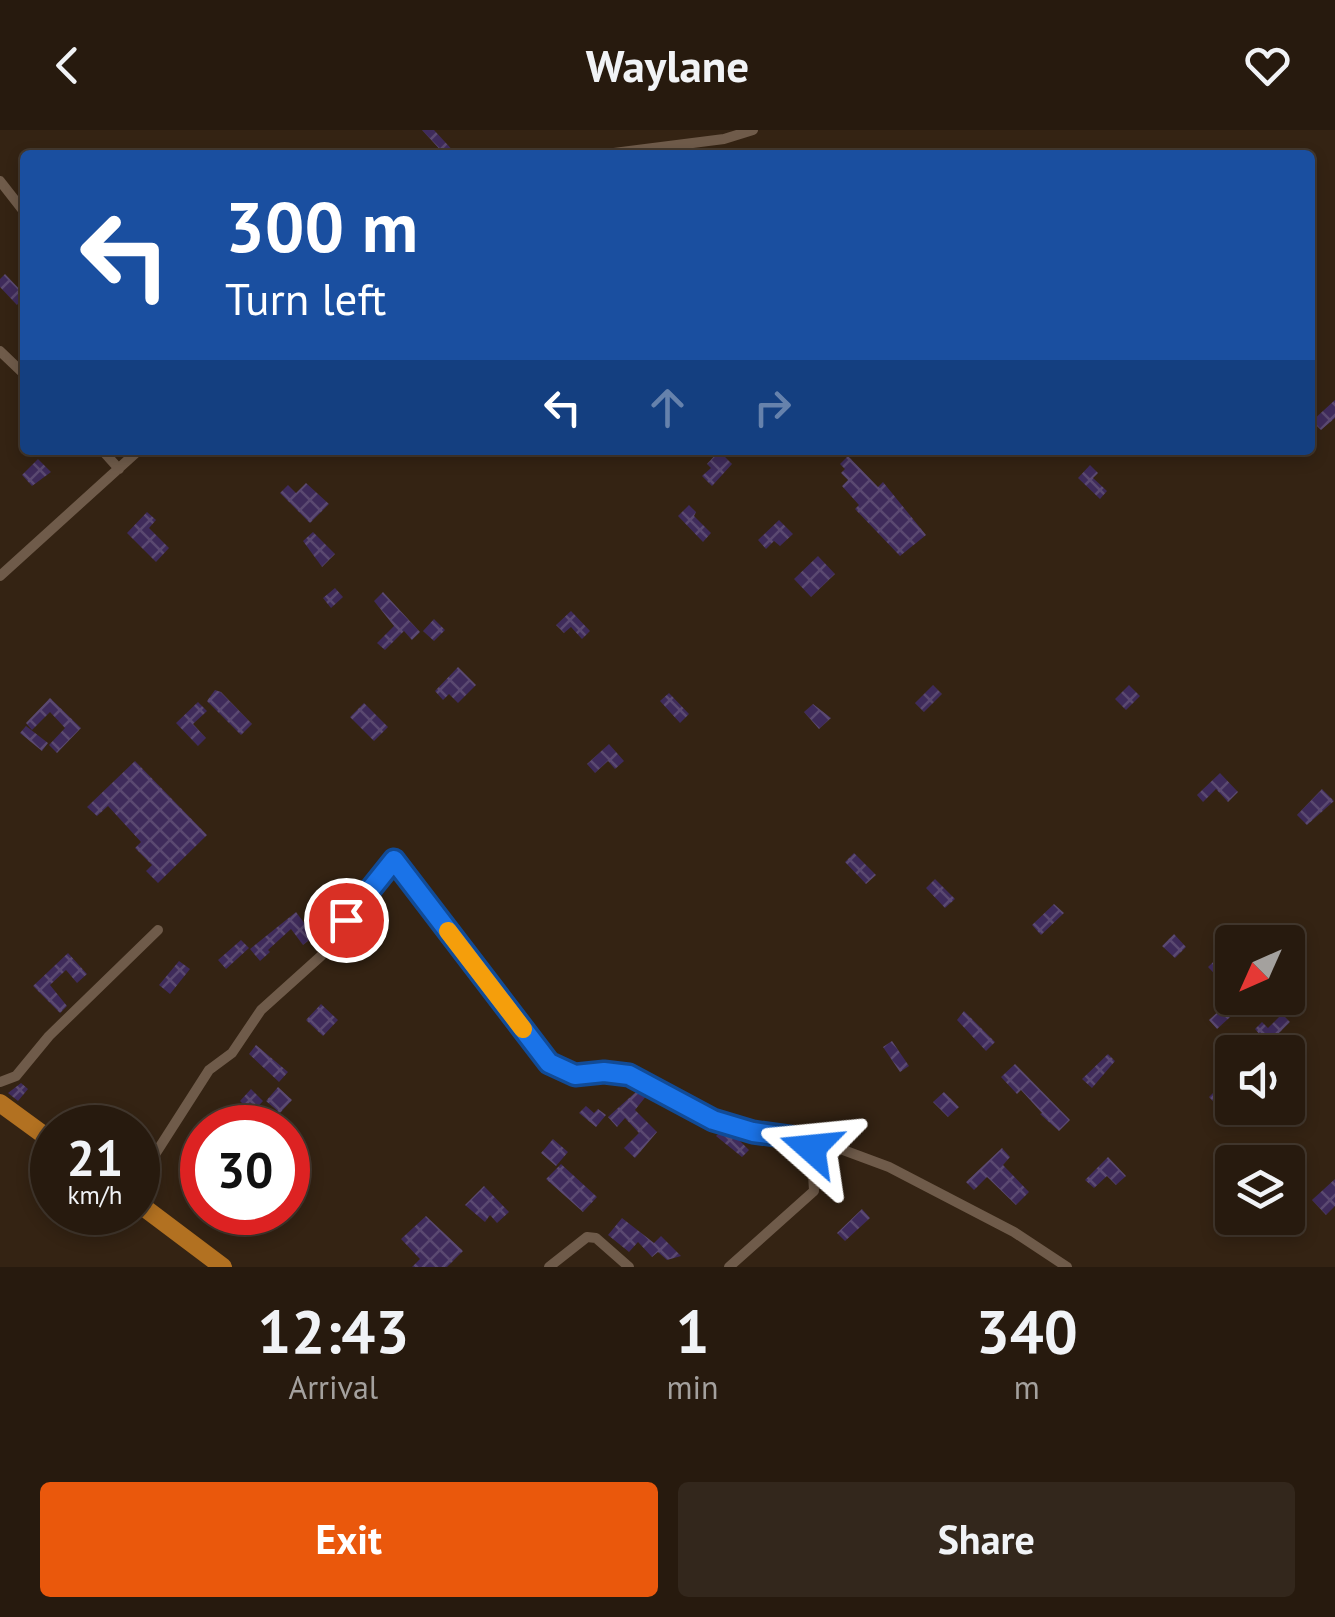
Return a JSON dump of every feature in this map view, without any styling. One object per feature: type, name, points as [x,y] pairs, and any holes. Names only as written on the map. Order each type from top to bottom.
[{"type":"main road","points":[[0,1103],[30,1125]]},
{"type":"main road","points":[[160,1220],[223,1267]]},
{"type":"street","points":[[640,150],[724,140],[753,130]]},
{"type":"street","points":[[0,181],[20,207]]},
{"type":"street","points":[[0,350],[20,369]]},
{"type":"street","points":[[107,455],[119,468]]},
{"type":"street","points":[[0,576],[133,455]]},
{"type":"street","points":[[160,1146],[209,1070],[232,1052],[261,1010],[321,956],[394,860],[549,1063],[575,1075],[629,1075],[713,1120],[753,1132],[811,1140],[889,1168],[1001,1226],[1067,1267]]},
{"type":"street","points":[[0,1082],[16,1076],[50,1036],[158,930]]},
{"type":"street","points":[[729,1267],[814,1191],[811,1140]]},
{"type":"street","points":[[549,1267],[587,1237],[596,1238],[629,1267]]},
{"type":"building","points":[[422,130],[434,130],[452,150],[440,150]]},
{"type":"building","points":[[5,274],[20,290],[17,305],[0,287]]},
{"type":"building","points":[[1335,400],[1335,418],[1321,430],[1315,418]]},
{"type":"building","points":[[715,455],[723,455],[732,464],[712,486],[702,476],[711,468],[707,464]]},
{"type":"building","points":[[848,456],[878,487],[883,482],[926,535],[900,556],[855,509],[859,505],[842,486],[848,480],[841,473],[845,469],[840,464]]},
{"type":"building","points":[[38,459],[51,472],[32,486],[22,475]]},
{"type":"building","points":[[1090,465],[1098,473],[1093,478],[1107,491],[1100,499],[1078,478]]},
{"type":"building","points":[[306,483],[329,504],[310,523],[280,493],[288,485],[296,493]]},
{"type":"building","points":[[689,505],[711,533],[703,542],[678,516]]},
{"type":"building","points":[[147,512],[156,520],[149,528],[169,548],[156,562],[127,533]]},
{"type":"building","points":[[779,520],[793,534],[780,546],[774,541],[766,549],[758,540]]},
{"type":"building","points":[[313,532],[335,554],[322,567],[303,541]]},
{"type":"building","points":[[818,556],[835,574],[811,597],[794,579]]},
{"type":"building","points":[[335,588],[343,597],[331,608],[323,598]]},
{"type":"building","points":[[383,592],[420,632],[412,640],[404,631],[385,650],[377,643],[394,626],[374,601]]},
{"type":"building","points":[[571,611],[590,631],[582,639],[571,627],[564,633],[556,625]]},
{"type":"building","points":[[434,619],[445,630],[434,641],[423,631]]},
{"type":"building","points":[[458,667],[476,685],[458,703],[449,694],[443,700],[435,691]]},
{"type":"building","points":[[933,685],[942,694],[924,712],[915,703]]},
{"type":"building","points":[[1129,685],[1140,696],[1126,710],[1115,699]]},
{"type":"building","points":[[215,690],[252,724],[241,735],[207,701]]},
{"type":"building","points":[[669,693],[689,714],[680,723],[660,701]]},
{"type":"building","points":[[50,698],[81,728],[57,753],[49,745],[65,728],[50,712],[32,730],[26,723]]},
{"type":"building","points":[[198,702],[207,711],[193,724],[206,738],[198,746],[176,723]]},
{"type":"building","points":[[364,703],[388,727],[374,741],[350,717]]},
{"type":"building","points":[[813,704],[831,718],[819,729],[804,712]]},
{"type":"building","points":[[26,726],[48,743],[42,751],[20,733]]},
{"type":"building","points":[[609,744],[624,761],[615,769],[608,761],[595,773],[587,764]]},
{"type":"building","points":[[135,761],[207,835],[158,883],[146,871],[152,865],[135,848],[141,842],[108,806],[97,816],[87,807]]},
{"type":"building","points":[[1220,773],[1238,792],[1228,802],[1216,789],[1203,802],[1197,795]]},
{"type":"building","points":[[1322,789],[1334,801],[1307,825],[1297,815]]},
{"type":"building","points":[[854,853],[876,875],[866,884],[845,862]]},
{"type":"building","points":[[935,879],[955,899],[945,908],[926,888]]},
{"type":"building","points":[[1054,904],[1064,913],[1041,935],[1032,925]]},
{"type":"building","points":[[296,912],[314,936],[303,945],[291,929],[260,961],[250,949]]},
{"type":"building","points":[[1174,934],[1186,947],[1175,958],[1162,946]]},
{"type":"building","points":[[241,940],[249,948],[226,969],[218,960]]},
{"type":"building","points":[[68,953],[87,974],[77,983],[66,970],[50,985],[67,1006],[60,1013],[33,986]]},
{"type":"building","points":[[179,961],[190,969],[170,994],[159,985]]},
{"type":"building","points":[[321,1004],[338,1020],[323,1036],[306,1020]]},
{"type":"building","points":[[964,1011],[995,1042],[986,1051],[957,1020]]},
{"type":"building","points":[[1215,1014],[1232,1015],[1217,1029],[1209,1020]]},
{"type":"building","points":[[1281,1015],[1290,1022],[1277,1035],[1260,1035],[1255,1029],[1262,1022],[1268,1028]]},
{"type":"building","points":[[892,1041],[909,1066],[900,1072],[883,1047]]},
{"type":"building","points":[[256,1045],[288,1072],[279,1082],[249,1054]]},
{"type":"building","points":[[1108,1054],[1115,1061],[1092,1088],[1082,1079]]},
{"type":"building","points":[[1015,1064],[1070,1120],[1059,1131],[1021,1090],[1017,1094],[1001,1077]]},
{"type":"building","points":[[21,1083],[28,1089],[18,1101],[8,1093]]},
{"type":"building","points":[[278,1087],[292,1100],[287,1105],[271,1105],[266,1101]]},
{"type":"building","points":[[251,1089],[263,1101],[259,1105],[244,1105],[240,1101]]},
{"type":"building","points":[[638,1090],[647,1095],[635,1110],[657,1132],[635,1158],[624,1148],[639,1133],[625,1118],[617,1127],[608,1117]]},
{"type":"building","points":[[944,1092],[959,1107],[948,1117],[933,1102]]},
{"type":"building","points":[[586,1106],[594,1113],[598,1109],[606,1115],[596,1127],[579,1113]]},
{"type":"building","points":[[721,1132],[734,1135],[749,1150],[742,1157],[716,1136]]},
{"type":"building","points":[[553,1139],[568,1152],[556,1166],[541,1153]]},
{"type":"building","points":[[1002,1148],[1010,1157],[1003,1165],[1029,1192],[1016,1205],[987,1177],[974,1190],[966,1182]]},
{"type":"building","points":[[1108,1157],[1126,1176],[1116,1185],[1107,1176],[1094,1188],[1085,1180]]},
{"type":"building","points":[[561,1164],[597,1197],[583,1212],[546,1179]]},
{"type":"building","points":[[1335,1179],[1335,1206],[1326,1215],[1312,1200]]},
{"type":"building","points":[[484,1186],[509,1212],[497,1223],[490,1215],[485,1222],[465,1205]]},
{"type":"building","points":[[862,1209],[870,1218],[845,1241],[837,1233]]},
{"type":"building","points":[[426,1216],[463,1251],[447,1267],[412,1267],[420,1259],[401,1239]]},
{"type":"building","points":[[622,1218],[654,1243],[661,1236],[681,1256],[667,1260],[658,1252],[652,1257],[638,1242],[629,1252],[608,1235]]},
{"type":"slow traffic","points":[[448,931],[523,1029]]},
{"type":"route","points":[[346,920],[394,860],[549,1063],[575,1075],[629,1075],[713,1120],[753,1132],[811,1140],[811,1148]]}]
